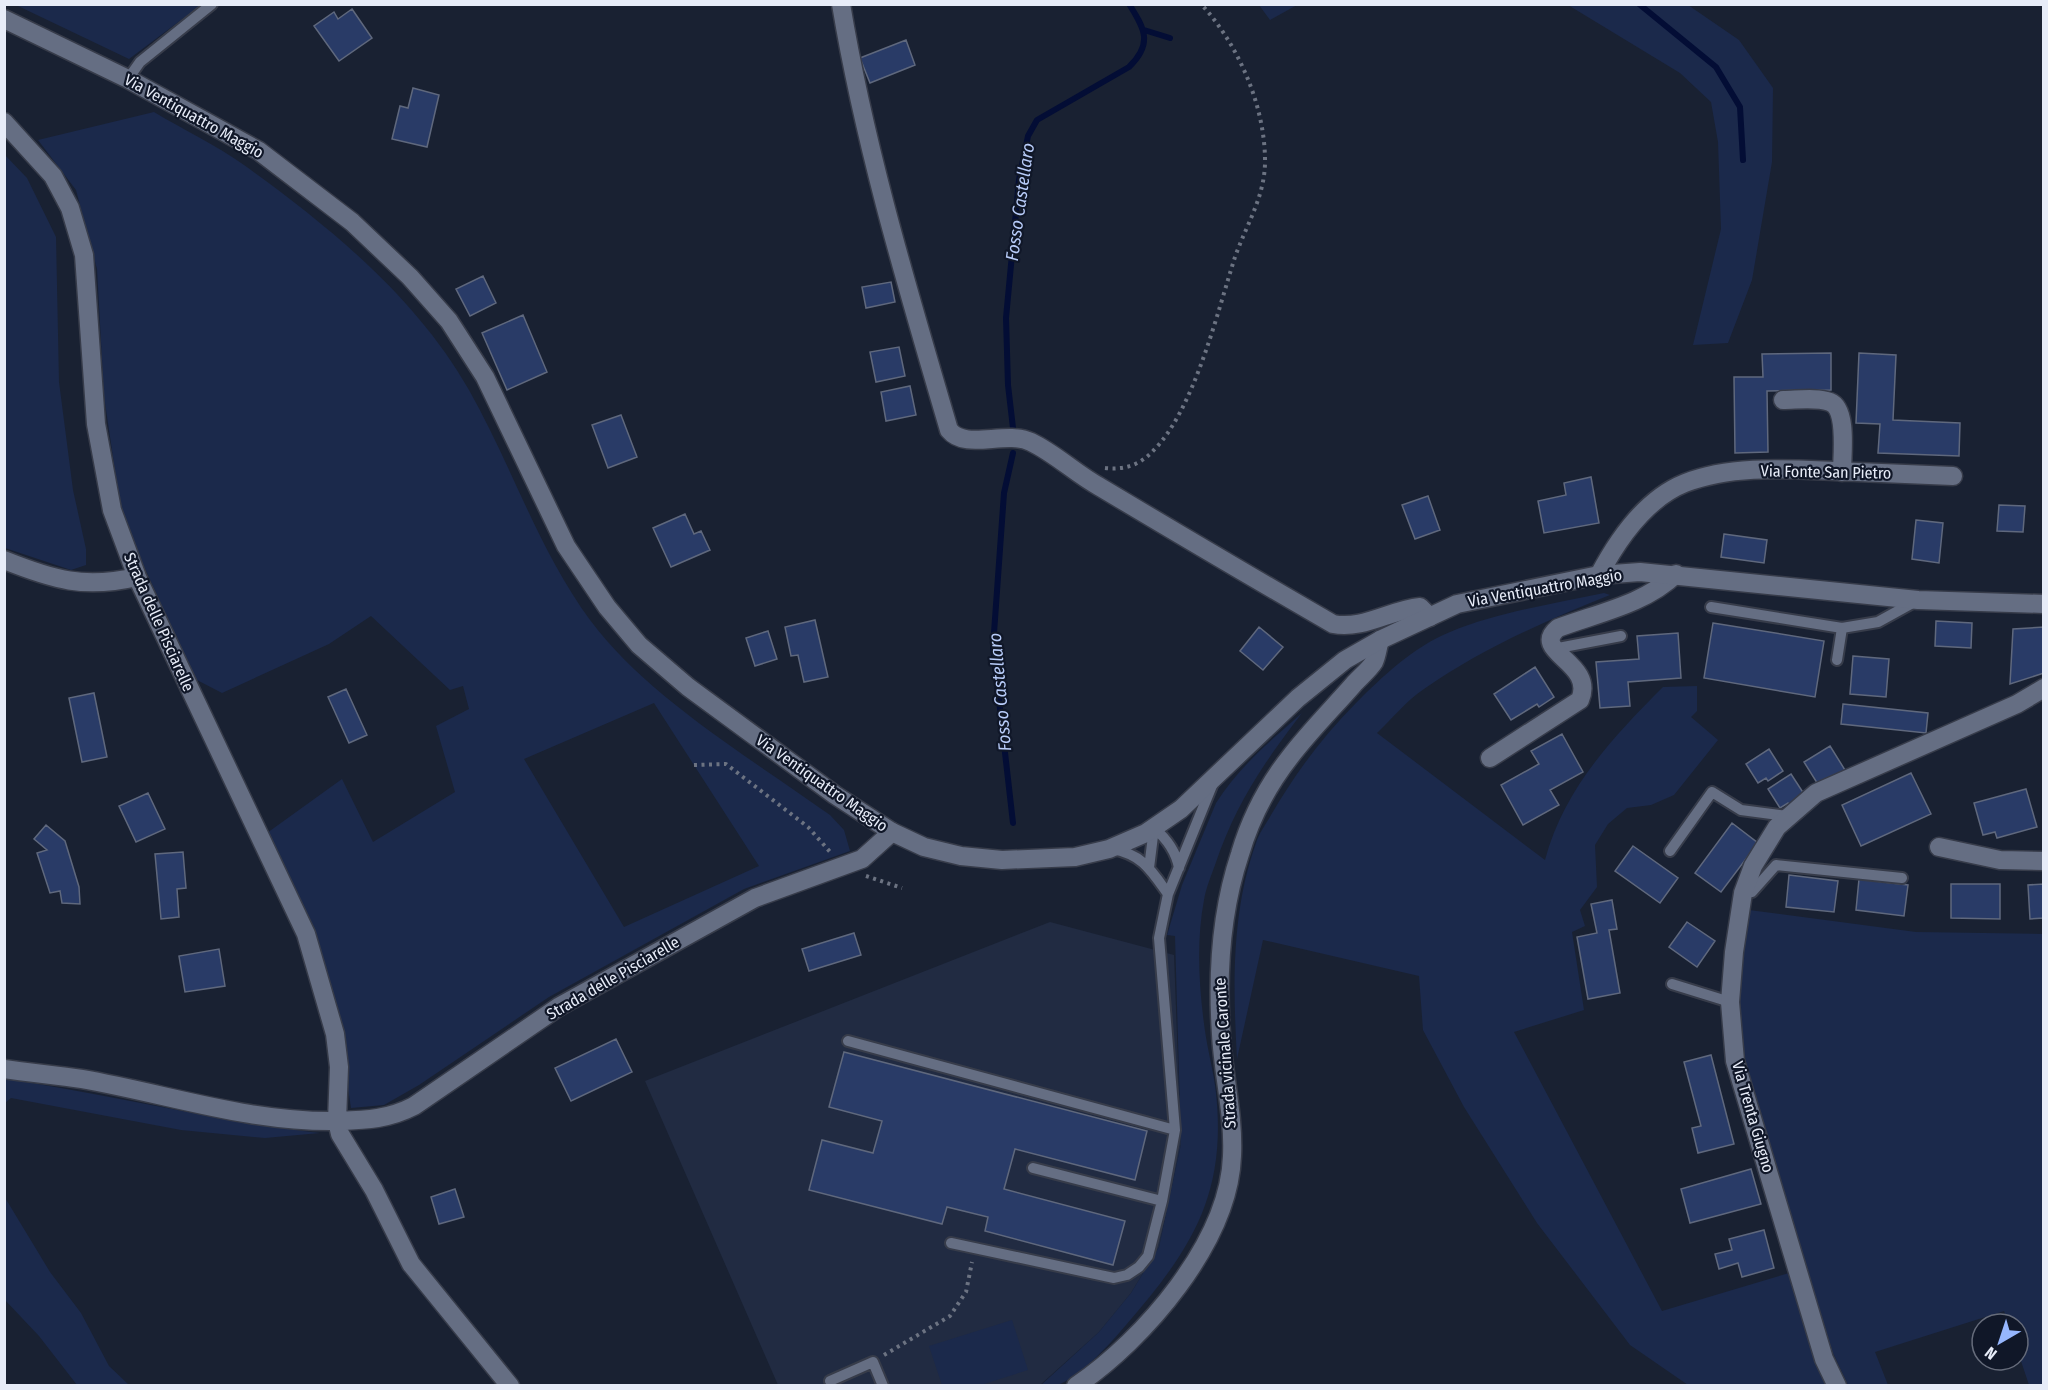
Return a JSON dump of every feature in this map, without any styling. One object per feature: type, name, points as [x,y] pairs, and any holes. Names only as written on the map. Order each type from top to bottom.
[{"type":"street","points":[[841,4],[856,82],[948,430],[955,438],[964,441],[1003,437],[1029,441],[1080,474],[1333,624],[1346,626],[1362,623],[1403,609],[1420,607],[1430,617]]},
{"type":"street","name":"Via Ventiquattro Maggio","points":[[4,19],[128,79],[259,150],[352,222],[410,277],[449,321],[485,377],[566,546],[607,607],[639,645],[688,687],[835,795],[892,832],[924,847],[961,855],[1002,860],[1075,857],[1108,849],[1154,828],[1181,809],[1218,771],[1324,676],[1380,640],[1457,604],[1495,594],[1599,575],[1640,572],[1918,600],[2043,604]]},
{"type":"street","name":"Strada delle Pisciarelle","points":[[4,122],[53,176],[70,208],[84,255],[96,424],[112,510],[137,577],[306,934],[335,1034],[339,1067],[337,1121],[339,1134],[374,1190],[411,1264],[510,1386]]},
{"type":"street","points":[[1783,400],[1828,401],[1835,405],[1840,412],[1842,428],[1842,472]]},
{"type":"street","name":"Via Fonte San Pietro","points":[[1599,575],[1629,526],[1656,501],[1683,483],[1709,476],[1772,469],[1953,476]]},
{"type":"street","points":[[4,560],[58,580],[84,584],[112,583],[137,577]]},
{"type":"street","points":[[1490,758],[1580,700],[1584,691],[1578,672],[1552,648],[1551,633],[1558,628],[1642,597],[1661,588],[1676,574]]},
{"type":"street","name":"Strada vicinale Caronte","points":[[1076,1386],[1114,1356],[1172,1292],[1202,1251],[1221,1208],[1232,1156],[1230,1097],[1221,1036],[1220,971],[1231,886],[1239,854],[1251,824],[1289,758],[1374,661],[1380,640]]},
{"type":"street","name":"Via Trenta Giugno","points":[[1837,1386],[1824,1359],[1735,1061],[1730,1002],[1734,952],[1743,893],[1762,851],[1787,816],[1816,793],[2017,704],[2043,688]]},
{"type":"street","name":"Strada delle Pisciarelle","points":[[4,1070],[82,1079],[272,1119],[337,1121],[394,1116],[430,1095],[560,1006],[755,898],[843,868],[862,859],[892,832]]},
{"type":"street","points":[[1939,848],[2000,860],[2043,861]]},
{"type":"lane","points":[[128,79],[140,62],[212,4]]},
{"type":"lane","points":[[1712,607],[1842,628],[1878,622],[1918,600]]},
{"type":"lane","points":[[1837,660],[1842,628]]},
{"type":"lane","points":[[1552,648],[1621,636]]},
{"type":"lane","points":[[951,1243],[1114,1278],[1127,1275],[1148,1256],[1162,1201],[1175,1130],[1159,938],[1168,894],[1218,771]]},
{"type":"lane","points":[[1670,850],[1712,792],[1741,810],[1787,816]]},
{"type":"lane","points":[[1154,828],[1167,839],[1177,857],[1179,868]]},
{"type":"lane","points":[[1149,868],[1154,828]]},
{"type":"lane","points":[[1108,849],[1130,852],[1149,868],[1168,894]]},
{"type":"lane","points":[[1743,893],[1752,892],[1776,865],[1902,878]]},
{"type":"lane","points":[[1672,984],[1730,1002]]},
{"type":"lane","points":[[848,1041],[1175,1130]]},
{"type":"lane","points":[[1033,1168],[1162,1201]]},
{"type":"lane","points":[[830,1381],[873,1362],[883,1386]]},
{"type":"path","points":[[1080,474],[1091,466],[1130,467],[1150,454],[1165,435],[1203,360],[1243,236],[1259,203],[1265,160],[1264,136],[1254,97],[1227,38],[1201,4]]},
{"type":"path","points":[[694,765],[726,764],[808,827],[843,868],[902,888]]},
{"type":"path","points":[[873,1362],[950,1316],[966,1292],[974,1248]]},
{"type":"shaded area","points":[[201,4],[129,59],[16,5]]},
{"type":"shaded area","points":[[1259,5],[1297,5],[1270,20]]},
{"type":"shaded area","points":[[1568,5],[1688,5],[1739,40],[1773,88],[1772,162],[1752,280],[1728,343],[1693,345],[1721,229],[1718,142],[1711,102],[1680,73]]},
{"type":"shaded area","points":[[154,112],[244,165],[339,239],[397,294],[448,356],[484,419],[555,565],[590,620],[613,648],[670,701],[830,815],[844,830],[850,851],[744,889],[549,997],[419,1085],[384,1105],[351,1108],[335,1001],[313,925],[267,833],[342,779],[373,842],[455,792],[436,726],[469,709],[463,686],[450,690],[371,616],[329,644],[222,693],[195,679],[122,518],[104,396],[97,269],[76,190],[38,140]],"holes":[[[654,703],[759,866],[624,927],[524,759]]]},
{"type":"shaded area","points":[[4,154],[27,178],[56,237],[59,382],[73,490],[86,549],[86,565],[71,570],[5,548]]},
{"type":"shaded area","points":[[1604,593],[1610,595],[1514,637],[1468,661],[1424,689],[1377,733],[1545,860],[1564,810],[1608,745],[1663,687],[1697,686],[1697,711],[1691,717],[1718,740],[1674,795],[1651,805],[1627,808],[1608,824],[1595,845],[1597,887],[1580,910],[1585,926],[1572,932],[1584,1010],[1514,1032],[1662,1311],[1789,1273],[1815,1363],[1826,1385],[1688,1385],[1630,1345],[1537,1223],[1464,1107],[1423,1030],[1419,976],[1263,940],[1237,1059],[1236,950],[1242,896],[1248,869],[1261,832],[1320,743],[1366,693],[1388,673],[1411,654],[1436,638],[1468,625],[1506,614]]},
{"type":"shaded area","points":[[1302,713],[1263,767],[1241,803],[1223,843],[1205,896],[1199,949],[1200,982],[1205,1031],[1216,1093],[1218,1130],[1216,1162],[1199,1220],[1169,1272],[1103,1350],[1086,1367],[1067,1380],[1056,1386],[1040,1386],[1099,1332],[1131,1293],[1159,1247],[1181,1144],[1175,936],[1167,935],[1182,885],[1216,803],[1245,766]]},
{"type":"shaded area","points":[[1749,910],[1916,932],[2043,934],[2043,1385],[2029,1385],[2025,1372],[2030,1372],[2030,1312],[2004,1311],[1970,1312],[1970,1322],[1875,1352],[1888,1385],[1848,1385],[1833,1353],[1753,1093],[1741,1040],[1739,982]]},
{"type":"shaded area","points":[[1050,922],[1174,955],[1181,1144],[1159,1247],[1131,1293],[1099,1332],[1040,1385],[778,1385],[645,1081]]},
{"type":"shaded area","points":[[5,1079],[241,1122],[320,1133],[265,1138],[181,1130],[11,1098],[5,1103]]},
{"type":"shaded area","points":[[4,1196],[50,1272],[81,1313],[109,1366],[129,1385],[77,1385],[39,1336],[5,1300]]},
{"type":"shaded area","points":[[1012,1320],[1028,1370],[981,1385],[942,1385],[929,1346]]},
{"type":"building","points":[[352,9],[372,38],[339,61],[314,26],[334,12],[338,19]]},
{"type":"building","points":[[906,40],[915,65],[870,83],[860,58]]},
{"type":"building","points":[[413,88],[439,95],[427,147],[392,139],[400,106],[408,108]]},
{"type":"building","points":[[483,276],[496,303],[470,316],[456,289]]},
{"type":"building","points":[[891,282],[895,302],[866,308],[862,287]]},
{"type":"building","points":[[523,315],[547,372],[507,390],[482,333]]},
{"type":"building","points":[[899,347],[905,376],[876,382],[870,352]]},
{"type":"building","points":[[1831,353],[1831,390],[1767,391],[1768,452],[1735,453],[1734,377],[1763,377],[1762,354]]},
{"type":"building","points":[[1859,353],[1896,355],[1893,420],[1960,423],[1959,456],[1878,453],[1880,424],[1856,423]]},
{"type":"building","points":[[910,386],[916,415],[886,421],[881,392]]},
{"type":"building","points":[[621,415],[637,457],[608,468],[592,425]]},
{"type":"building","points":[[1591,477],[1599,523],[1544,533],[1538,501],[1566,495],[1564,483]]},
{"type":"building","points":[[1428,496],[1440,530],[1415,539],[1402,505]]},
{"type":"building","points":[[1999,505],[2025,506],[2023,532],[1997,531]]},
{"type":"building","points":[[685,514],[694,534],[701,531],[710,550],[671,567],[653,528]]},
{"type":"building","points":[[1916,520],[1943,523],[1939,563],[1912,559]]},
{"type":"building","points":[[1724,534],[1767,540],[1764,563],[1721,557]]},
{"type":"building","points":[[815,620],[828,677],[804,682],[798,655],[791,656],[785,627]]},
{"type":"building","points":[[1936,621],[1972,623],[1971,648],[1935,646]]},
{"type":"building","points":[[1713,623],[1824,641],[1815,697],[1704,678]]},
{"type":"building","points":[[1259,627],[1283,647],[1263,670],[1240,651]]},
{"type":"building","points":[[2044,627],[2044,673],[2010,684],[2013,629]]},
{"type":"building","points":[[768,631],[777,659],[755,666],[746,638]]},
{"type":"building","points":[[1678,633],[1681,678],[1628,682],[1630,706],[1600,708],[1596,662],[1639,659],[1637,636]]},
{"type":"building","points":[[1853,656],[1889,659],[1886,697],[1850,694]]},
{"type":"building","points":[[1535,667],[1554,697],[1539,707],[1537,704],[1511,720],[1494,694]]},
{"type":"building","points":[[346,689],[367,735],[349,743],[328,697]]},
{"type":"building","points":[[94,693],[107,757],[82,762],[69,698]]},
{"type":"building","points":[[1843,704],[1928,713],[1926,733],[1841,724]]},
{"type":"building","points":[[1562,734],[1583,772],[1550,790],[1559,805],[1523,825],[1501,785],[1539,764],[1531,751]]},
{"type":"building","points":[[1830,746],[1845,770],[1819,786],[1804,762]]},
{"type":"building","points":[[1769,749],[1783,771],[1768,781],[1766,778],[1758,783],[1746,764]]},
{"type":"building","points":[[1911,773],[1931,814],[1861,846],[1842,805]]},
{"type":"building","points":[[1791,774],[1806,797],[1790,806],[1788,803],[1780,808],[1768,789]]},
{"type":"building","points":[[2026,789],[2037,827],[1997,838],[1995,832],[1983,835],[1974,803]]},
{"type":"building","points":[[148,793],[165,829],[136,842],[119,806]]},
{"type":"building","points":[[1732,823],[1758,843],[1721,892],[1695,873]]},
{"type":"building","points":[[46,825],[65,841],[79,887],[80,904],[62,903],[60,891],[50,893],[37,853],[47,850],[34,839]]},
{"type":"building","points":[[1633,846],[1678,878],[1660,903],[1615,871]]},
{"type":"building","points":[[183,852],[186,888],[177,889],[179,917],[161,919],[155,854]]},
{"type":"building","points":[[1789,875],[1838,881],[1834,912],[1786,907]]},
{"type":"building","points":[[1859,879],[1908,885],[1904,916],[1856,910]]},
{"type":"building","points":[[1951,884],[2000,884],[2000,919],[1951,918]]},
{"type":"building","points":[[2044,884],[2044,918],[2030,919],[2028,885]]},
{"type":"building","points":[[1612,900],[1617,929],[1609,930],[1620,993],[1588,999],[1577,937],[1597,933],[1591,904]]},
{"type":"building","points":[[1687,922],[1715,941],[1697,967],[1669,947]]},
{"type":"building","points":[[854,933],[861,955],[809,971],[802,949]]},
{"type":"building","points":[[219,949],[225,986],[185,992],[179,956]]},
{"type":"building","points":[[616,1039],[632,1072],[571,1101],[555,1068]]},
{"type":"building","points":[[844,1052],[1147,1131],[1135,1180],[1015,1149],[1004,1189],[1125,1221],[1113,1265],[985,1231],[988,1217],[947,1207],[942,1224],[809,1190],[822,1140],[873,1153],[882,1121],[829,1107]]},
{"type":"building","points":[[1711,1055],[1734,1144],[1698,1153],[1692,1128],[1701,1126],[1684,1062]]},
{"type":"building","points":[[1751,1169],[1761,1204],[1690,1223],[1681,1189]]},
{"type":"building","points":[[455,1189],[464,1217],[439,1224],[431,1197]]},
{"type":"building","points":[[1764,1230],[1774,1268],[1742,1277],[1738,1263],[1719,1269],[1715,1254],[1732,1250],[1729,1239]]},
{"type":"waterway","name":"Fosso Castellaro","points":[[1013,428],[1008,385],[1006,318],[1019,180],[1028,136],[1037,120],[1129,67],[1137,59],[1144,44],[1144,36],[1139,21],[1129,4]]},
{"type":"waterway","points":[[1639,4],[1716,67],[1740,107],[1743,160]]},
{"type":"waterway","points":[[1144,30],[1170,38]]},
{"type":"waterway","name":"Fosso Castellaro","points":[[1013,453],[1004,493],[993,647],[1013,823]]}]
